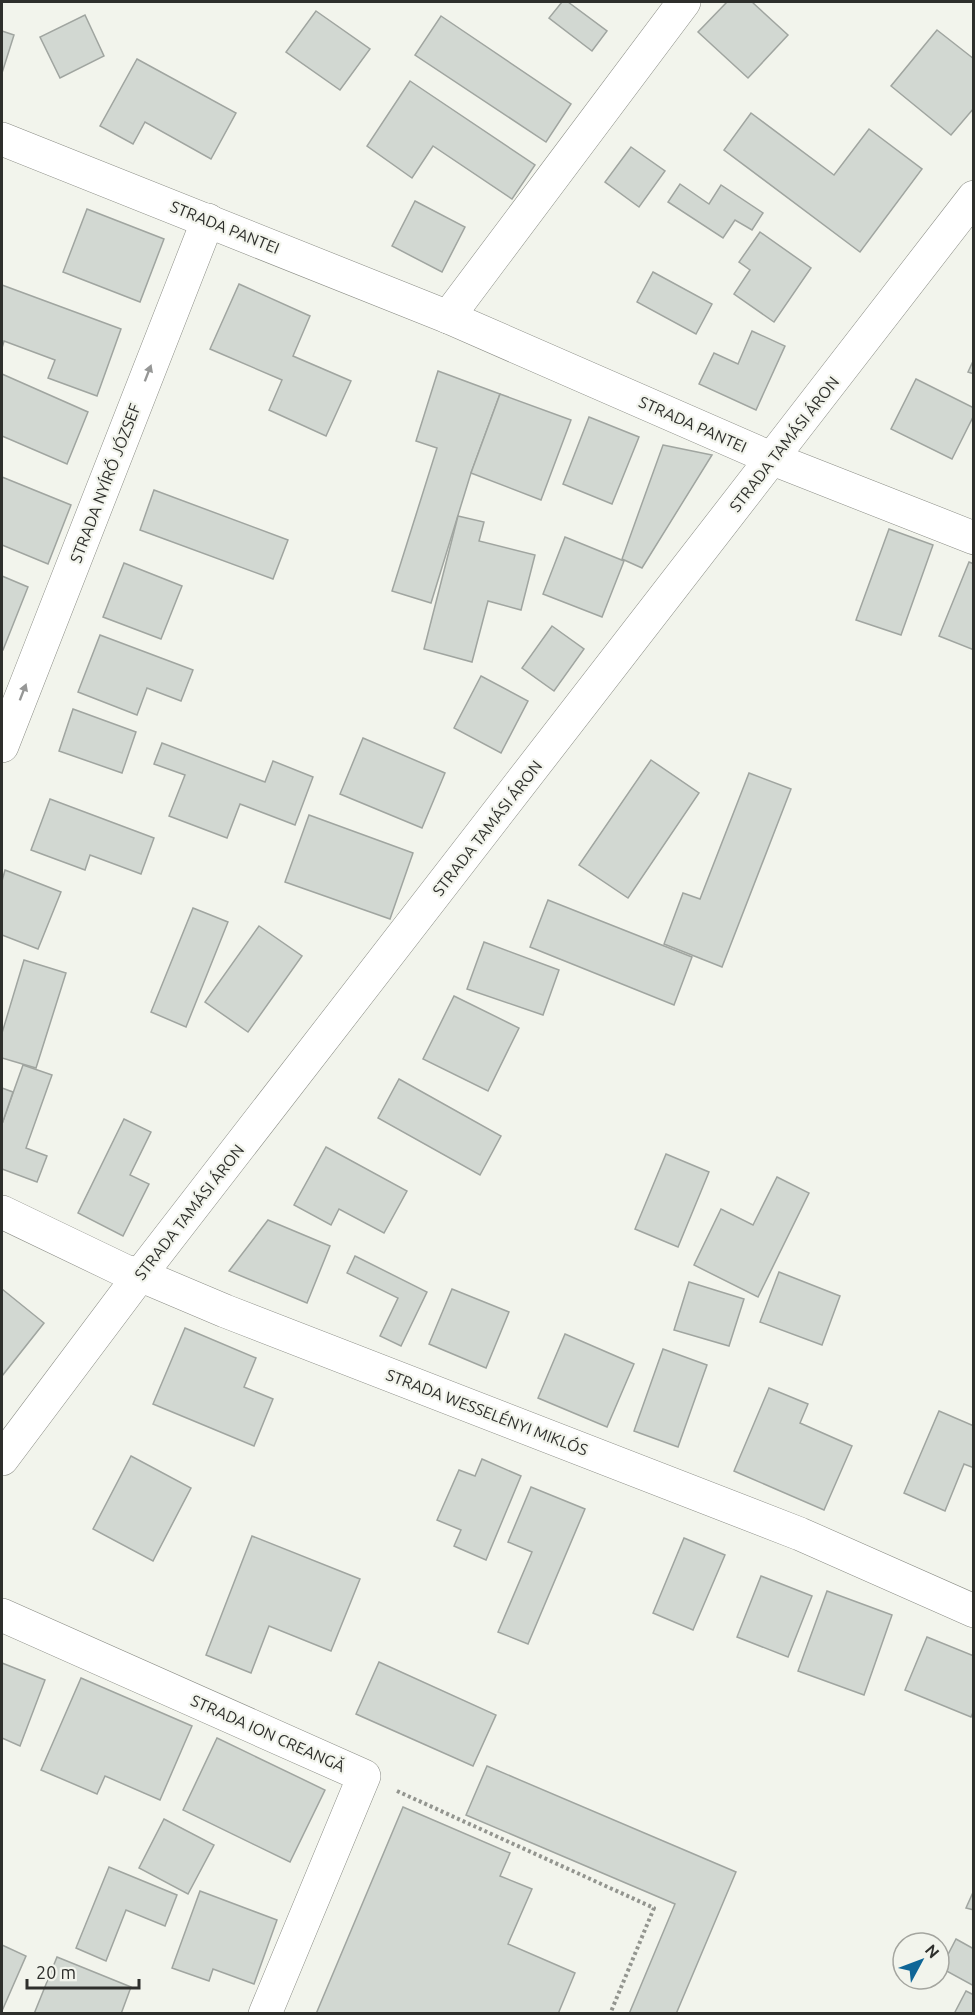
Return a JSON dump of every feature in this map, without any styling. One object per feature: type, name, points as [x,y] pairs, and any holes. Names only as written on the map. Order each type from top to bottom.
[{"type":"street","points":[[448,317],[684,2]]},
{"type":"street","name":"STRADA PANTEI","points":[[2,139],[448,317],[772,459],[974,538]]},
{"type":"street","name":"STRADA TAMÁSI ÁRON","points":[[2,1459],[140,1275],[974,197]]},
{"type":"street","name":"STRADA NYÍRŐ JÓZSEF","points":[[2,746],[207,220]]},
{"type":"street","name":"STRADA WESSELÉNYI MIKLÓS","points":[[2,1212],[125,1271],[800,1534],[974,1611]]},
{"type":"street","name":"STRADA ION CREANGĂ","points":[[2,1615],[364,1776],[265,2013]]},
{"type":"path","points":[[364,1776],[654,1908],[610,2013]]},
{"type":"building","points":[[562,2],[568,2],[607,31],[592,51],[549,18]]},
{"type":"building","points":[[727,2],[752,2],[788,35],[748,78],[698,32]]},
{"type":"building","points":[[316,11],[370,49],[340,90],[286,52]]},
{"type":"building","points":[[85,15],[104,56],[60,78],[40,37]]},
{"type":"building","points":[[441,16],[571,104],[546,142],[415,55]]},
{"type":"building","points":[[937,30],[974,59],[974,108],[951,135],[891,86]]},
{"type":"building","points":[[2,31],[14,35],[2,73]]},
{"type":"building","points":[[137,59],[236,113],[211,159],[145,122],[133,144],[100,126]]},
{"type":"building","points":[[410,81],[535,165],[512,199],[433,146],[412,178],[367,146]]},
{"type":"building","points":[[751,113],[834,175],[869,129],[922,169],[860,252],[724,150]]},
{"type":"building","points":[[631,147],[665,171],[639,207],[605,182]]},
{"type":"building","points":[[680,184],[709,204],[721,185],[763,213],[752,230],[735,220],[723,238],[668,202]]},
{"type":"building","points":[[415,201],[465,227],[442,272],[392,246]]},
{"type":"building","points":[[87,209],[164,239],[140,302],[63,272]]},
{"type":"building","points":[[760,232],[811,268],[774,322],[734,294],[750,270],[739,262]]},
{"type":"building","points":[[653,272],[712,304],[696,334],[637,302]]},
{"type":"building","points":[[239,284],[310,316],[293,356],[351,381],[326,436],[269,410],[282,380],[210,349]]},
{"type":"building","points":[[2,285],[121,329],[97,396],[48,378],[55,360],[4,341],[2,348]]},
{"type":"building","points":[[752,331],[785,346],[756,410],[699,384],[714,353],[738,364]]},
{"type":"building","points":[[974,359],[974,374],[968,372]]},
{"type":"building","points":[[438,371],[500,394],[471,473],[431,603],[392,591],[437,448],[416,441]]},
{"type":"building","points":[[2,374],[88,412],[67,464],[2,436]]},
{"type":"building","points":[[916,379],[974,408],[974,415],[952,459],[891,429]]},
{"type":"building","points":[[500,394],[571,420],[541,500],[471,473]]},
{"type":"building","points":[[589,417],[639,437],[612,504],[563,484]]},
{"type":"building","points":[[663,445],[712,455],[642,568],[622,559]]},
{"type":"building","points":[[2,477],[71,505],[48,564],[2,545]]},
{"type":"building","points":[[154,490],[288,540],[273,579],[140,530]]},
{"type":"building","points":[[458,516],[484,522],[479,541],[535,555],[521,610],[488,601],[472,662],[424,649]]},
{"type":"building","points":[[889,529],[933,545],[901,635],[856,620]]},
{"type":"building","points":[[565,537],[624,561],[602,617],[543,594]]},
{"type":"building","points":[[969,562],[974,564],[974,650],[939,636]]},
{"type":"building","points":[[124,563],[182,586],[161,639],[103,617]]},
{"type":"building","points":[[2,576],[28,587],[3,650],[2,650]]},
{"type":"building","points":[[552,626],[584,649],[554,691],[522,668]]},
{"type":"building","points":[[100,635],[193,670],[181,701],[147,688],[137,715],[78,692]]},
{"type":"building","points":[[481,676],[528,701],[501,753],[454,728]]},
{"type":"building","points":[[73,709],[136,732],[122,773],[59,751]]},
{"type":"building","points":[[363,738],[445,773],[422,828],[340,794]]},
{"type":"building","points":[[162,743],[265,782],[273,761],[313,777],[295,825],[240,804],[227,838],[169,816],[185,775],[154,764]]},
{"type":"building","points":[[651,760],[699,793],[628,898],[579,865]]},
{"type":"building","points":[[749,773],[791,789],[722,967],[664,944],[683,893],[700,899]]},
{"type":"building","points":[[50,799],[154,838],[141,874],[90,855],[85,870],[31,850]]},
{"type":"building","points":[[309,815],[413,853],[390,919],[285,882]]},
{"type":"building","points":[[5,870],[61,892],[38,949],[2,935],[2,881]]},
{"type":"building","points":[[548,900],[692,957],[674,1005],[530,947]]},
{"type":"building","points":[[193,908],[228,922],[186,1027],[151,1012]]},
{"type":"building","points":[[259,926],[302,956],[248,1032],[205,1002]]},
{"type":"building","points":[[484,942],[559,970],[543,1015],[467,989]]},
{"type":"building","points":[[24,960],[66,973],[36,1068],[2,1058],[2,1033]]},
{"type":"building","points":[[454,996],[519,1028],[488,1091],[423,1059]]},
{"type":"building","points":[[23,1065],[52,1075],[26,1148],[47,1156],[37,1182],[2,1169],[2,1124]]},
{"type":"building","points":[[399,1079],[501,1136],[480,1175],[378,1118]]},
{"type":"building","points":[[2,1088],[13,1092],[2,1124]]},
{"type":"building","points":[[124,1119],[151,1132],[130,1175],[149,1184],[123,1236],[78,1213]]},
{"type":"building","points":[[326,1147],[407,1191],[384,1233],[339,1209],[331,1225],[294,1205]]},
{"type":"building","points":[[666,1154],[709,1172],[678,1247],[635,1229]]},
{"type":"building","points":[[777,1177],[809,1193],[758,1297],[694,1265],[721,1209],[753,1225]]},
{"type":"building","points":[[268,1220],[330,1246],[307,1303],[229,1271]]},
{"type":"building","points":[[355,1256],[427,1292],[401,1346],[380,1336],[398,1298],[347,1273]]},
{"type":"building","points":[[779,1272],[840,1296],[822,1345],[760,1322]]},
{"type":"building","points":[[689,1282],[744,1299],[729,1346],[674,1330]]},
{"type":"building","points":[[2,1289],[44,1323],[2,1376]]},
{"type":"building","points":[[452,1289],[509,1312],[486,1368],[429,1344]]},
{"type":"building","points":[[185,1328],[256,1358],[244,1387],[273,1399],[254,1446],[153,1404]]},
{"type":"building","points":[[565,1334],[634,1364],[607,1427],[538,1398]]},
{"type":"building","points":[[663,1349],[707,1365],[678,1447],[634,1431]]},
{"type":"building","points":[[769,1388],[808,1404],[800,1423],[852,1446],[824,1510],[734,1471]]},
{"type":"building","points":[[939,1411],[974,1426],[974,1468],[964,1464],[945,1511],[904,1493]]},
{"type":"building","points":[[131,1456],[191,1488],[153,1561],[93,1529]]},
{"type":"building","points":[[482,1459],[521,1476],[486,1560],[454,1546],[461,1530],[437,1520],[459,1470],[475,1476]]},
{"type":"building","points":[[531,1487],[585,1509],[528,1644],[498,1632],[532,1552],[508,1542]]},
{"type":"building","points":[[252,1536],[360,1579],[331,1651],[269,1626],[251,1673],[206,1655]]},
{"type":"building","points":[[684,1538],[725,1555],[693,1630],[653,1613]]},
{"type":"building","points":[[761,1576],[812,1596],[788,1657],[737,1637]]},
{"type":"building","points":[[827,1591],[892,1615],[864,1695],[798,1671]]},
{"type":"building","points":[[927,1637],[974,1656],[974,1710],[971,1717],[905,1690]]},
{"type":"building","points":[[379,1662],[496,1715],[473,1766],[356,1714]]},
{"type":"building","points":[[2,1663],[45,1680],[20,1746],[2,1738]]},
{"type":"building","points":[[81,1678],[192,1726],[160,1800],[105,1776],[97,1794],[41,1770]]},
{"type":"building","points":[[217,1738],[325,1790],[290,1862],[183,1810]]},
{"type":"building","points":[[487,1766],[736,1872],[676,2014],[629,2014],[675,1904],[466,1815]]},
{"type":"building","points":[[403,1807],[510,1853],[500,1876],[532,1889],[508,1944],[575,1973],[558,2014],[316,2014]]},
{"type":"building","points":[[164,1819],[214,1845],[188,1894],[139,1868]]},
{"type":"building","points":[[109,1867],[177,1895],[165,1926],[126,1910],[106,1961],[76,1948]]},
{"type":"building","points":[[974,1890],[974,1910],[966,1908]]},
{"type":"building","points":[[200,1891],[277,1920],[254,1984],[213,1969],[209,1981],[172,1968]]},
{"type":"building","points":[[956,1939],[974,1949],[974,1986],[951,1973],[951,1949]]},
{"type":"building","points":[[2,1945],[26,1956],[2,2011]]},
{"type":"building","points":[[57,1957],[131,1987],[121,2014],[34,2014]]},
{"type":"building","points":[[966,1991],[974,1995],[974,2014],[954,2014]]}]
